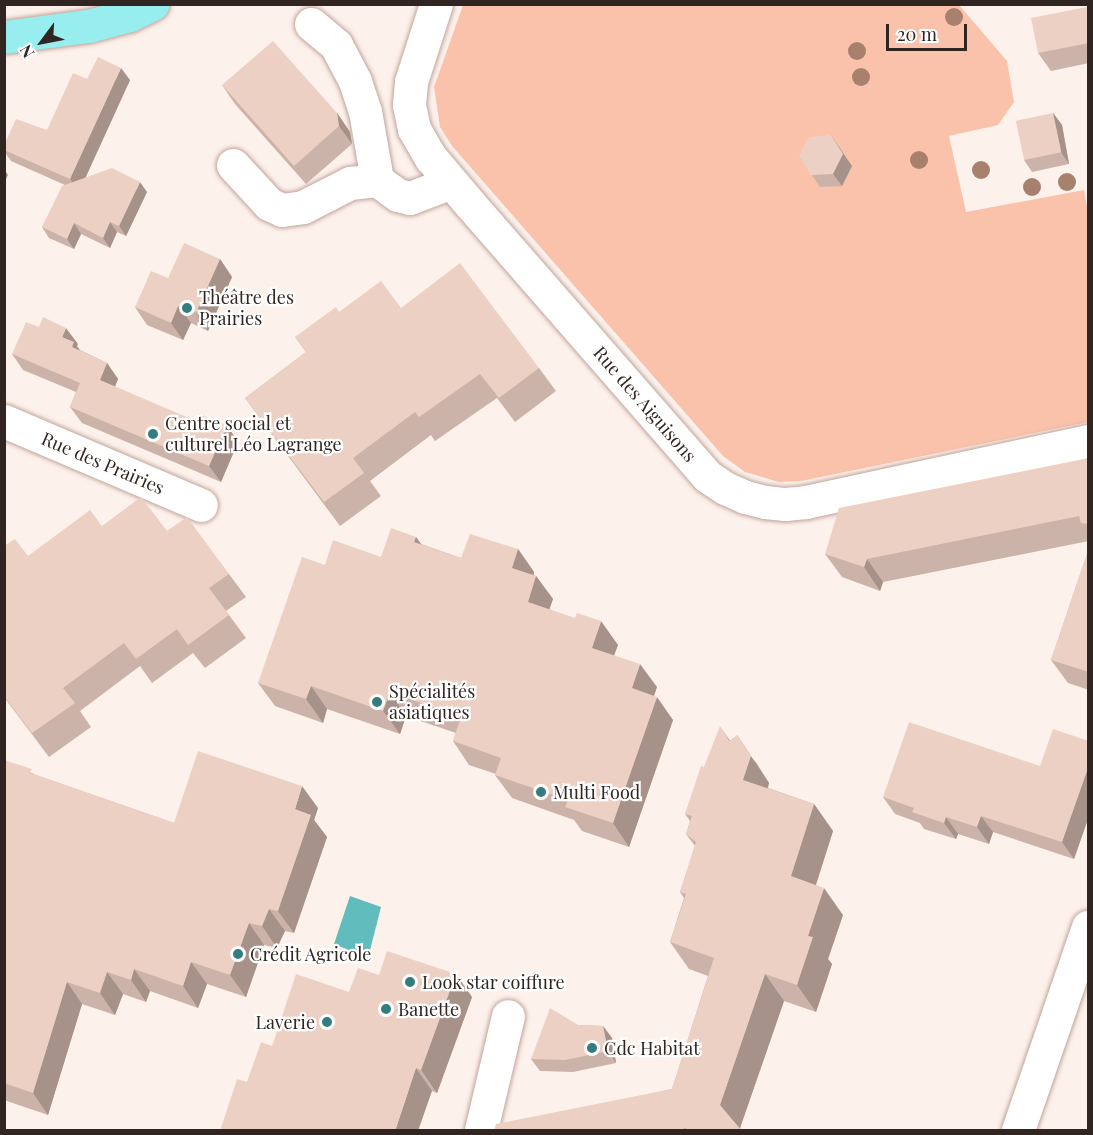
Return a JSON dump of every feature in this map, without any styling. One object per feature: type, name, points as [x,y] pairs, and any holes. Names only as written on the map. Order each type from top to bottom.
[{"type":"main road","points":[[4,14],[52,15],[102,4]]},
{"type":"main road","points":[[4,37],[88,26],[130,15],[153,4]]},
{"type":"street","name":"Rue des Aiguisons","points":[[436,4],[411,82],[409,105],[414,129],[431,158],[451,182],[707,476],[745,497],[785,504],[806,502],[1089,441]]},
{"type":"street","points":[[311,24],[336,45],[355,81],[365,111],[377,180]]},
{"type":"street","points":[[233,165],[269,204],[282,210],[303,207],[350,183],[377,180],[398,195],[410,198],[451,182]]},
{"type":"street","name":"Rue des Prairies","points":[[4,421],[201,505]]},
{"type":"street","points":[[1018,1131],[1089,927]]},
{"type":"street","points":[[481,1131],[508,1016]]},
{"type":"shaded area","points":[[463,5],[959,5],[1007,61],[1014,102],[998,125],[949,136],[966,212],[1084,190],[1088,212],[1088,422],[801,481],[779,482],[745,472],[723,456],[452,146],[440,127],[434,87]]},
{"type":"water","points":[[350,896],[381,907],[368,958],[334,944]]},
{"type":"building","points":[[1089,4],[1089,43],[1038,53],[1031,18],[1087,7]]},
{"type":"building","points":[[273,41],[337,113],[339,126],[294,166],[222,85]]},
{"type":"building","points":[[98,57],[121,68],[70,179],[4,150],[4,145],[16,119],[47,130],[73,73],[87,79]]},
{"type":"building","points":[[1053,113],[1061,152],[1024,160],[1016,121]]},
{"type":"building","points":[[831,135],[843,154],[833,174],[811,175],[799,156],[809,137]]},
{"type":"building","points":[[112,168],[140,182],[119,226],[110,222],[103,238],[74,223],[67,239],[42,227],[62,186]]},
{"type":"building","points":[[184,243],[220,259],[196,313],[178,306],[171,323],[135,307],[151,271],[168,278]]},
{"type":"building","points":[[460,263],[539,368],[499,398],[480,374],[419,417],[415,412],[353,458],[364,473],[324,502],[245,398],[306,352],[295,337],[336,307],[339,312],[381,281],[401,308]]},
{"type":"building","points":[[43,317],[66,328],[62,337],[74,342],[72,347],[107,363],[100,380],[196,421],[199,414],[227,425],[209,466],[70,407],[80,383],[12,354],[26,322],[39,327]]},
{"type":"building","points":[[1089,458],[1089,529],[1088,524],[1081,523],[1079,516],[867,559],[864,567],[825,554],[839,508]]},
{"type":"building","points":[[141,497],[167,531],[187,517],[229,574],[209,588],[229,615],[188,645],[177,629],[136,659],[124,643],[63,688],[75,703],[32,733],[4,696],[4,546],[15,539],[28,556],[90,510],[102,526]]},
{"type":"building","points":[[391,528],[416,537],[414,542],[461,558],[470,534],[518,549],[512,568],[536,576],[528,602],[575,618],[577,613],[601,621],[592,648],[640,664],[632,688],[657,697],[613,823],[565,807],[568,800],[495,775],[501,758],[453,741],[461,717],[390,692],[383,711],[311,686],[306,699],[258,683],[302,557],[325,565],[333,540],[381,557]]},
{"type":"building","points":[[1089,548],[1089,672],[1051,660]]},
{"type":"building","points":[[909,722],[1040,766],[1053,729],[1089,741],[1089,765],[1062,842],[981,816],[977,827],[946,817],[944,823],[912,812],[914,808],[883,797]]},
{"type":"building","points":[[720,726],[729,741],[737,735],[751,756],[743,780],[814,804],[791,876],[824,888],[808,936],[813,937],[797,985],[765,974],[720,1105],[742,1131],[689,1131],[686,1128],[672,1131],[494,1131],[496,1124],[672,1089],[714,958],[670,942],[686,894],[680,892],[696,842],[686,834],[692,816],[685,814],[701,766],[704,767]]},
{"type":"building","points":[[198,751],[302,786],[295,809],[311,815],[278,911],[269,909],[262,926],[249,923],[230,975],[191,962],[183,986],[134,969],[131,980],[107,972],[100,993],[67,982],[33,1093],[4,1083],[4,760],[32,769],[30,773],[174,823]]},
{"type":"building","points":[[387,951],[456,974],[421,1070],[416,1068],[395,1131],[220,1131],[237,1079],[247,1082],[261,1042],[272,1046],[296,974],[349,992],[358,968],[379,975]]},
{"type":"building","points":[[550,1008],[578,1025],[603,1026],[608,1051],[565,1060],[531,1059]]},
{"type":"place","name":"Théâtre des Prairies","points":[[187,308]]},
{"type":"place","name":"Centre social et culturel Léo Lagrange","points":[[153,434]]},
{"type":"place","name":"Spécialités asiatiques","points":[[377,702]]},
{"type":"place","name":"Multi Food","points":[[541,792]]},
{"type":"place","name":"Crédit Agricole","points":[[238,954]]},
{"type":"place","name":"Look star coiffure","points":[[410,982]]},
{"type":"place","name":"Banette","points":[[386,1009]]},
{"type":"place","name":"Laverie","points":[[327,1022]]},
{"type":"place","name":"Cdc Habitat","points":[[592,1048]]}]
